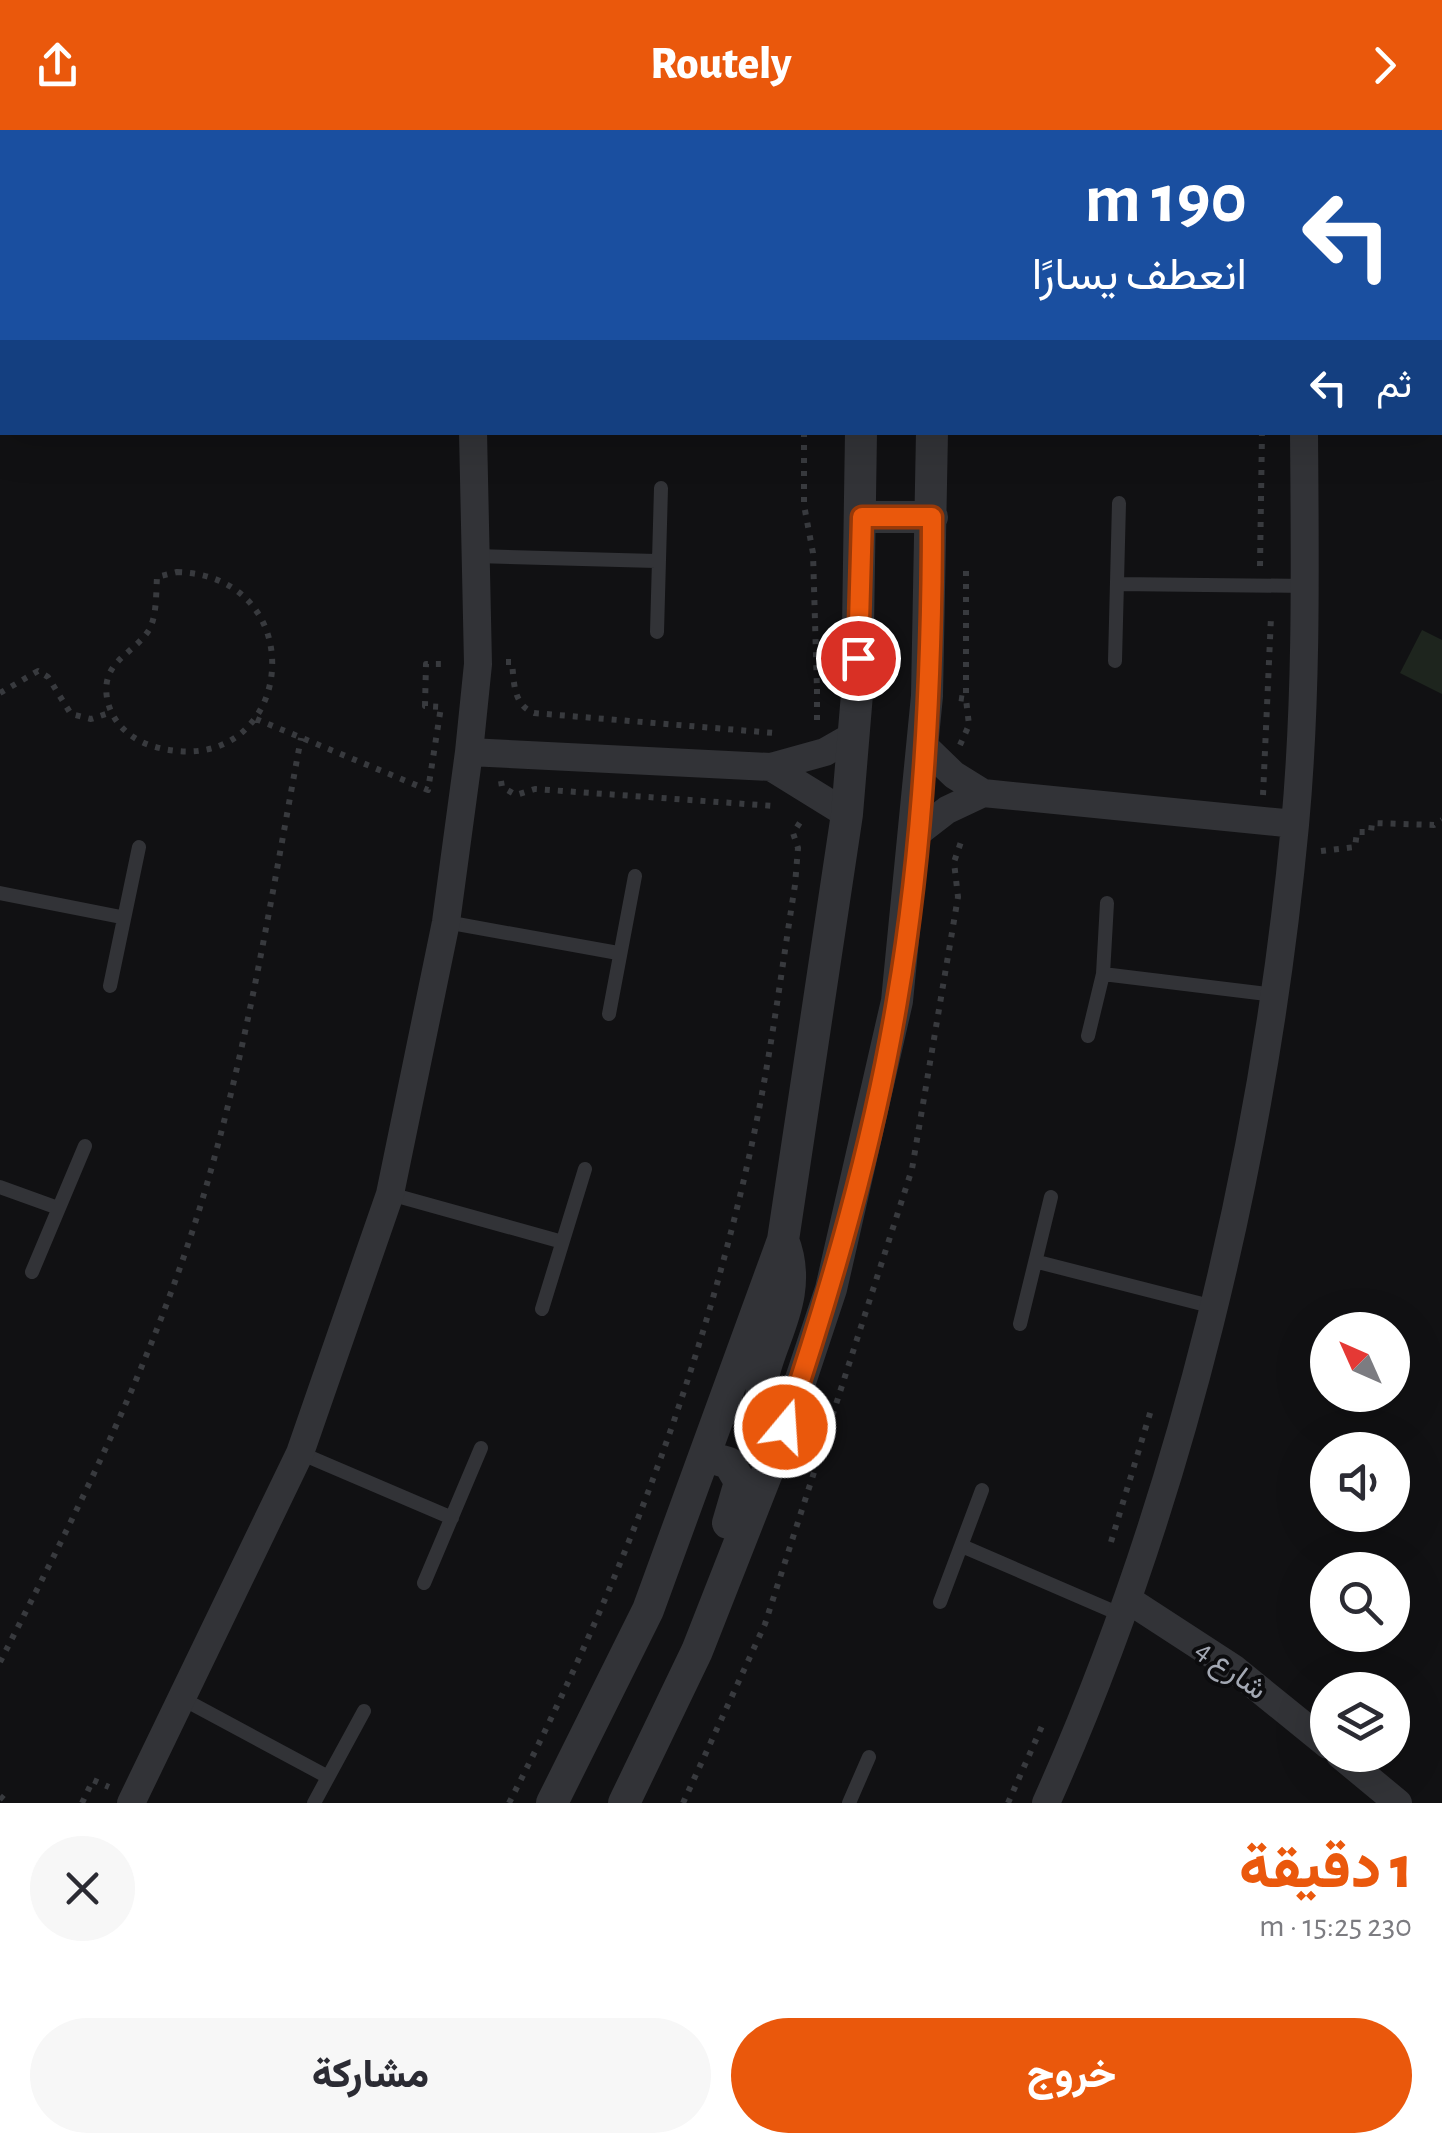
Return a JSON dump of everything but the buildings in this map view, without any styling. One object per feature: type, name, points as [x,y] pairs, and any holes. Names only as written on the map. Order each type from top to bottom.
[{"type":"street","points":[[131,1803],[300,1454],[390,1194],[446,922],[469,752],[478,664],[472,435]]},
{"type":"street","points":[[552,1803],[648,1610],[783,1240],[848,814],[862,517],[861,435]]},
{"type":"street","points":[[624,1803],[697,1651],[785,1427],[831,1289],[897,1001],[923,745],[932,435]]},
{"type":"street","points":[[1046,1803],[1127,1609],[1215,1308],[1274,994],[1293,838],[1306,586],[1304,435]]},
{"type":"street","points":[[862,517],[932,517]]},
{"type":"street","points":[[469,752],[771,767],[825,752],[853,736]]},
{"type":"street","points":[[923,745],[954,776],[983,794],[1264,821],[1293,838]]},
{"type":"street","points":[[771,767],[848,814]]},
{"type":"street","points":[[916,834],[947,810],[983,794]]},
{"type":"street","points":[[783,1240],[790,1258],[792,1295],[760,1391],[765,1412],[785,1427]]},
{"type":"street","points":[[697,1651],[694,1612],[740,1491],[728,1463],[705,1456]]},
{"type":"street","name":"شارع 4","points":[[1127,1609],[1233,1668],[1310,1730]]},
{"type":"street","points":[[1361,1772],[1398,1803]]},
{"type":"lane","points":[[657,632],[661,488]]},
{"type":"lane","points":[[1115,661],[1119,502]]},
{"type":"lane","points":[[476,556],[656,561]]},
{"type":"lane","points":[[1117,584],[1306,586]]},
{"type":"lane","points":[[110,986],[138,847]]},
{"type":"lane","points":[[608,1014],[635,876]]},
{"type":"lane","points":[[0,893],[122,917]]},
{"type":"lane","points":[[1088,1036],[1103,974],[1107,903]]},
{"type":"lane","points":[[446,922],[618,953]]},
{"type":"lane","points":[[1103,974],[1274,994]]},
{"type":"lane","points":[[32,1272],[85,1146]]},
{"type":"lane","points":[[542,1310],[559,1241],[584,1169]]},
{"type":"lane","points":[[0,1187],[58,1208]]},
{"type":"lane","points":[[390,1194],[559,1241]]},
{"type":"lane","points":[[1020,1324],[1038,1262],[1050,1197]]},
{"type":"lane","points":[[1038,1262],[1215,1308]]},
{"type":"lane","points":[[424,1583],[481,1448]]},
{"type":"lane","points":[[300,1454],[452,1518]]},
{"type":"lane","points":[[940,1602],[982,1490]]},
{"type":"lane","points":[[962,1546],[1127,1609]]},
{"type":"lane","points":[[183,1699],[328,1777]]},
{"type":"lane","points":[[314,1803],[364,1710]]},
{"type":"lane","points":[[848,1803],[868,1758]]},
{"type":"path","points":[[804,435],[804,505],[813,553],[817,689]]},
{"type":"path","points":[[1262,435],[1266,585],[1264,821]]},
{"type":"path","points":[[198,573],[245,596],[265,626],[272,658],[272,682],[256,719],[225,743],[186,752],[144,744],[130,737],[112,712],[107,696],[111,668],[148,630],[156,577],[198,573]]},
{"type":"path","points":[[256,719],[428,790],[441,707],[425,706],[426,664],[512,662],[516,694],[524,710],[534,714],[776,734]]},
{"type":"path","points":[[0,693],[27,673],[38,671],[48,677],[71,714],[91,719],[112,712]]},
{"type":"path","points":[[804,730],[813,725]]},
{"type":"path","points":[[0,1662],[117,1425],[200,1206],[262,946],[301,738]]},
{"type":"path","points":[[499,754],[502,787],[516,795],[535,789],[782,807]]},
{"type":"path","points":[[793,833],[819,794]]},
{"type":"path","points":[[509,1803],[600,1618],[692,1366],[752,1146],[796,886],[798,848],[790,820]]},
{"type":"path","points":[[1293,838],[1354,848],[1357,832],[1371,832],[1372,823],[1434,825],[1442,820]]},
{"type":"path","points":[[1109,1549],[1152,1407]]},
{"type":"path","points":[[1008,1803],[1048,1712]]},
{"type":"path","points":[[82,1803],[93,1780],[109,1787],[102,1803]]},
{"type":"path","points":[[0,1796],[8,1803]]},
{"type":"shaded area","points":[[1422,630],[1442,640],[1442,694],[1400,673]]},
{"type":"route","points":[[785,1427],[831,1289],[897,1001],[928,696],[932,517],[862,517],[858,658]]}]
